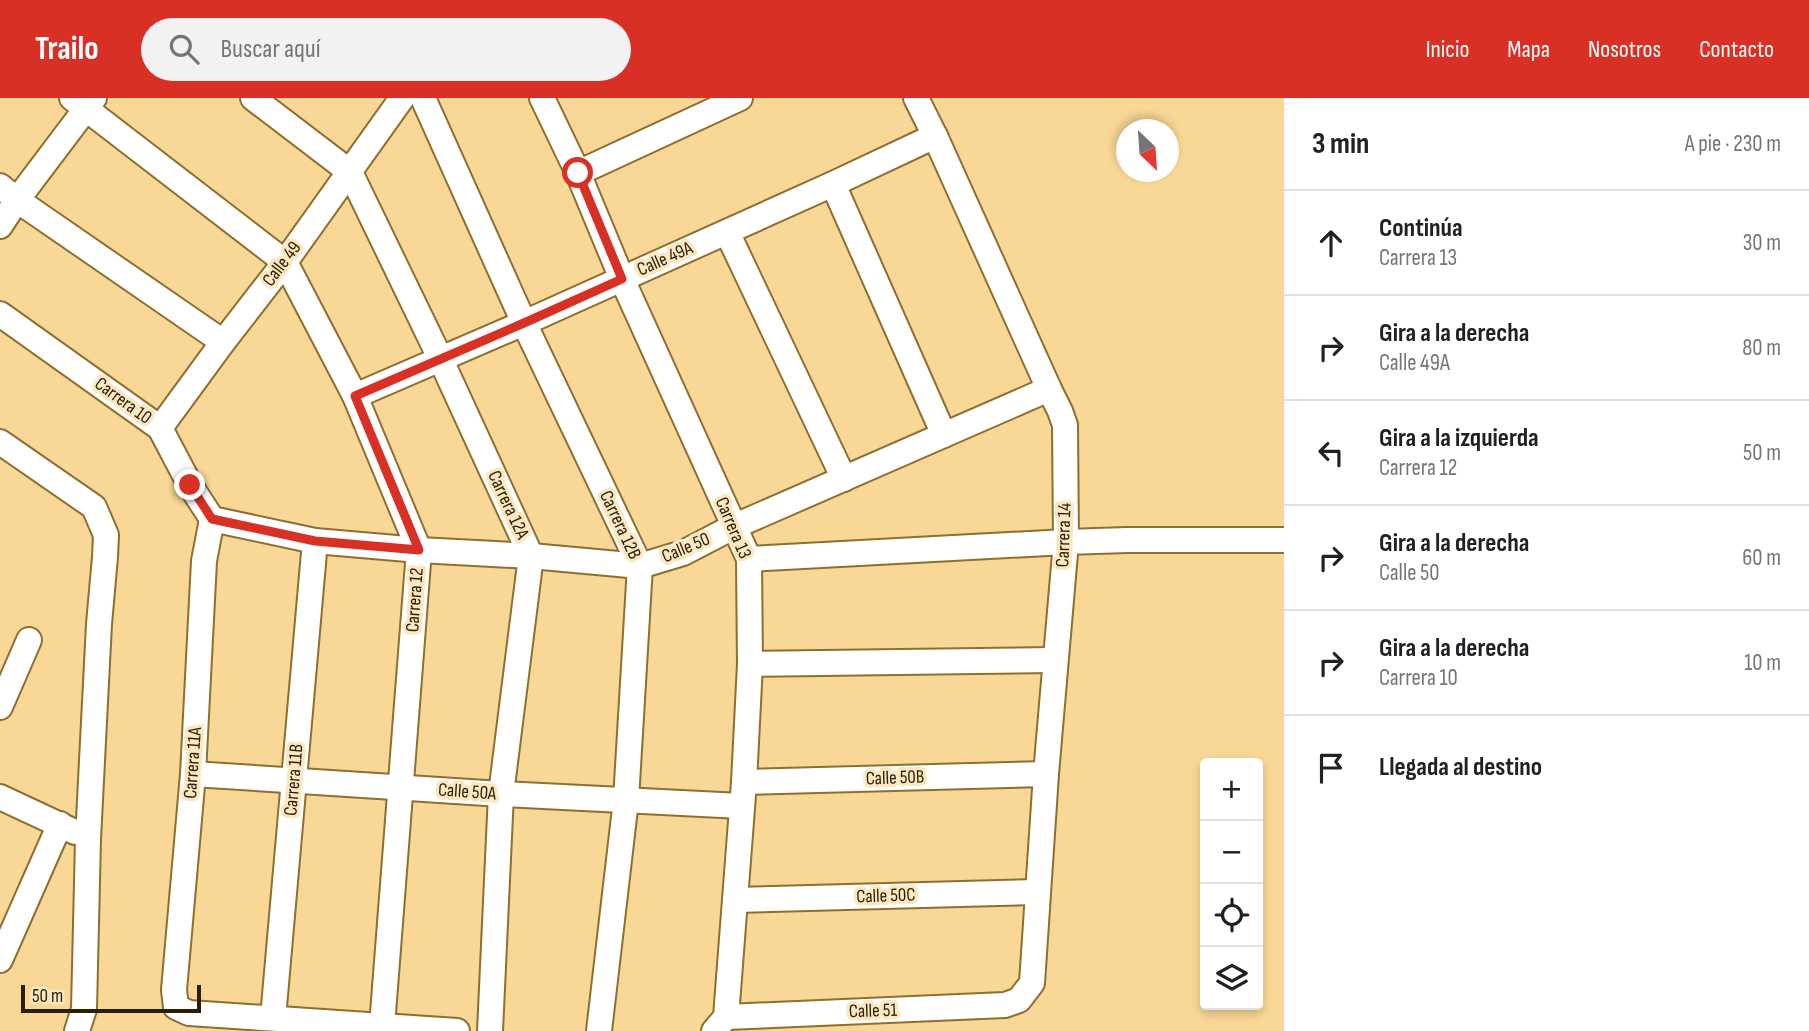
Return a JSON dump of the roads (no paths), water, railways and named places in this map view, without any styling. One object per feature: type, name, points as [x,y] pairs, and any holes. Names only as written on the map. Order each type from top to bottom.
[{"type":"street","name":"Carrera 12A","points":[[253,98],[350,172],[440,358],[531,556],[501,794],[490,1031]]},
{"type":"street","name":"Calle 49","points":[[160,428],[285,262],[402,98]]},
{"type":"street","name":"Carrera 12B","points":[[423,98],[524,323],[640,566],[625,800],[599,1031]]},
{"type":"street","name":"Carrera 13","points":[[542,98],[578,173],[622,279],[749,559],[750,664],[736,900],[720,1024]]},
{"type":"street","points":[[578,173],[740,98]]},
{"type":"street","name":"Carrera 14","points":[[916,98],[1065,425],[1066,542],[1046,774],[1032,983],[1019,1000]]},
{"type":"street","points":[[0,226],[9,193],[84,102]]},
{"type":"street","name":"Carrera 12","points":[[84,102],[285,262],[355,396],[419,550],[382,1026]]},
{"type":"street","name":"Calle 49A","points":[[355,396],[727,232],[935,136]]},
{"type":"street","points":[[833,184],[944,435]]},
{"type":"street","points":[[9,193],[223,342]]},
{"type":"street","points":[[727,232],[844,479]]},
{"type":"street","name":"Carrera 10","points":[[0,314],[160,428],[190,485],[212,519]]},
{"type":"street","name":"Calle 50","points":[[212,519],[315,541],[640,566],[684,553],[733,527],[1049,389]]},
{"type":"street","points":[[0,442],[94,507],[106,535],[88,839],[84,1009],[77,1031]]},
{"type":"street","name":"Carrera 11A","points":[[212,519],[204,561],[192,774],[174,990],[176,1007],[189,1013],[273,1018]]},
{"type":"street","points":[[749,559],[1066,542],[1284,540]]},
{"type":"street","name":"Carrera 11B","points":[[273,1018],[315,541]]},
{"type":"street","points":[[0,707],[29,640]]},
{"type":"street","points":[[750,664],[1055,660]]},
{"type":"street","name":"Calle 50A","points":[[192,774],[625,800],[742,794]]},
{"type":"street","name":"Calle 50B","points":[[742,794],[1046,774]]},
{"type":"street","points":[[0,797],[88,839]]},
{"type":"street","points":[[0,960],[60,824]]},
{"type":"street","name":"Calle 50C","points":[[736,900],[1037,891]]},
{"type":"street","name":"Calle 51","points":[[720,1024],[1005,1005],[1019,1000]]},
{"type":"street","points":[[273,1018],[457,1031]]}]
